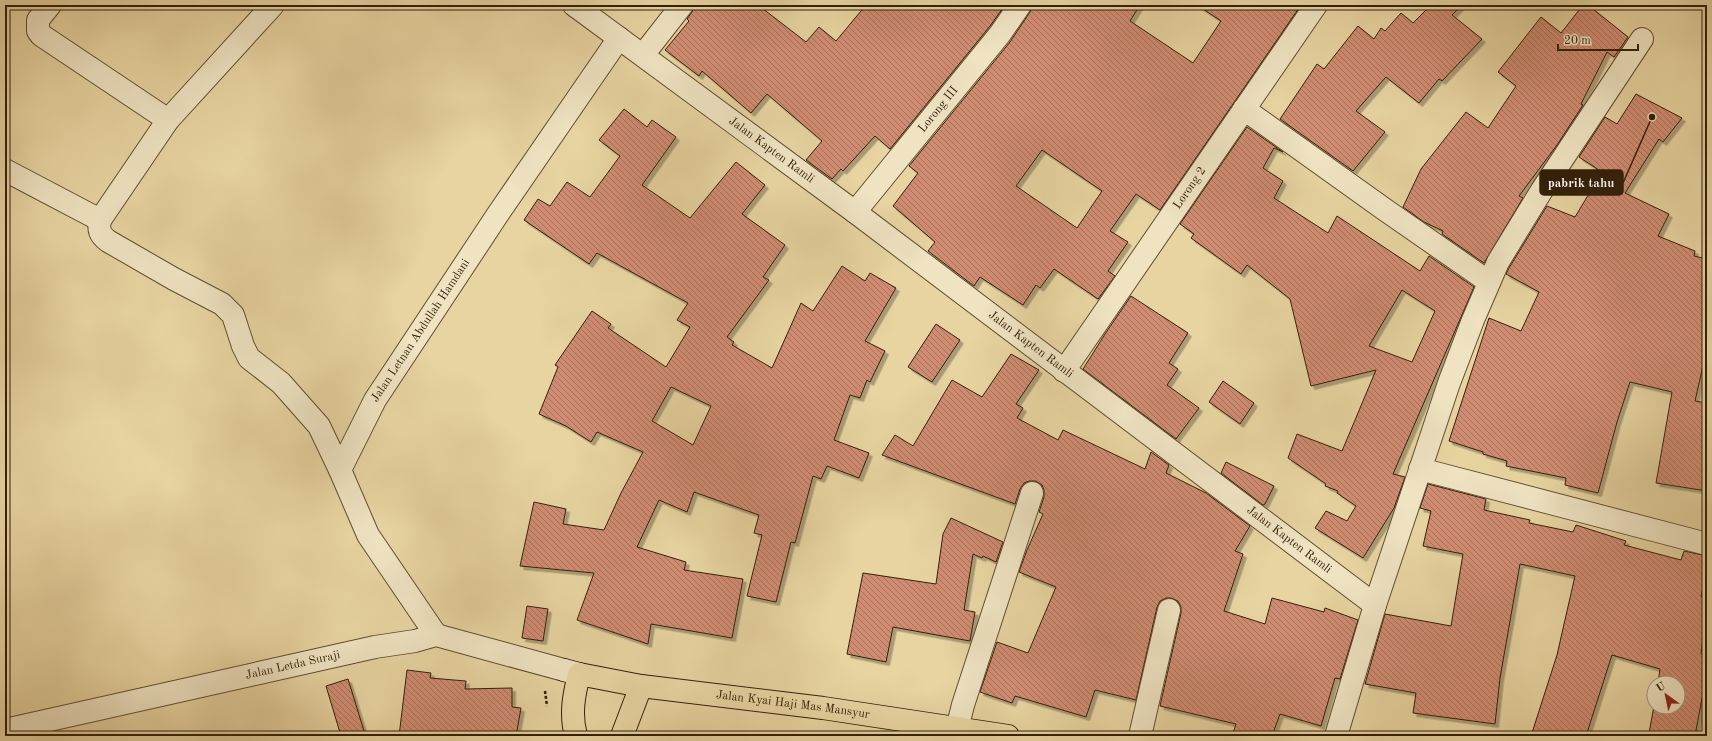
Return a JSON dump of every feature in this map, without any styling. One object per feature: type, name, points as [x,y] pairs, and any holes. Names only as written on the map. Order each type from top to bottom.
[{"type":"main road","name":"Jalan Kyai Haji Mas Mansyur","points":[[572,672],[641,686],[823,708],[957,730],[1008,736]]},
{"type":"main road","points":[[572,672],[572,711],[573,726],[576,736]]},
{"type":"main road","points":[[622,736],[641,686]]},
{"type":"street","points":[[50,5],[38,20],[38,31],[41,35],[168,120]]},
{"type":"street","points":[[273,5],[168,120],[100,220],[98,228],[103,237],[108,241],[174,279],[222,304],[233,314],[243,346],[249,358],[281,383],[319,426],[368,535],[425,638]]},
{"type":"street","name":"Jalan Kapten Ramli","points":[[574,5],[855,212],[1375,605]]},
{"type":"street","points":[[642,55],[682,5]]},
{"type":"street","name":"Lorong III","points":[[855,212],[995,40],[1020,5]]},
{"type":"street","name":"Lorong 2","points":[[1064,371],[1316,5]]},
{"type":"street","name":"Jalan Letnan Abdullah Hamdani","points":[[340,470],[375,400],[498,214],[619,38]]},
{"type":"street","points":[[1336,736],[1375,605],[1420,469],[1449,383],[1489,282],[1498,262],[1542,190],[1642,38]]},
{"type":"street","points":[[1244,109],[1489,282]]},
{"type":"street","points":[[5,170],[100,220]]},
{"type":"street","points":[[1420,469],[1707,544]]},
{"type":"street","points":[[957,730],[963,705],[1032,493]]},
{"type":"street","points":[[1140,736],[1169,610]]},
{"type":"street","name":"Jalan Letda Suraji","points":[[5,730],[375,647],[425,638],[572,672]]},
{"type":"building","points":[[694,5],[758,5],[806,42],[819,27],[836,41],[866,5],[1005,5],[990,26],[890,149],[875,136],[843,171],[841,169],[832,179],[806,160],[822,141],[767,94],[751,113],[702,71],[699,76],[665,50],[689,21],[687,19],[692,12]]},
{"type":"building","points":[[1032,5],[1140,5],[1130,21],[1193,63],[1221,21],[1197,5],[1301,5],[1160,210],[1136,194],[1110,231],[1128,242],[1108,271],[1115,276],[1098,299],[1054,269],[1040,288],[1036,285],[1023,305],[980,277],[974,286],[928,251],[935,242],[893,206],[918,173],[909,166],[1010,42],[1030,12]],"holes":[[[1042,150],[1102,191],[1077,228],[1016,186]]]},
{"type":"building","points":[[1431,5],[1462,5],[1452,15],[1482,39],[1442,81],[1439,79],[1419,103],[1386,77],[1356,111],[1385,132],[1353,171],[1280,119],[1317,64],[1324,69],[1358,26],[1374,39],[1381,28],[1385,31],[1401,13],[1413,23]]},
{"type":"building","points":[[1583,5],[1588,5],[1628,37],[1614,57],[1607,52],[1581,104],[1583,105],[1557,145],[1519,196],[1523,198],[1484,263],[1442,234],[1443,231],[1424,222],[1403,207],[1421,169],[1466,112],[1488,128],[1516,86],[1498,72],[1541,17],[1561,33]]},
{"type":"building","points":[[1636,94],[1682,118],[1663,142],[1659,139],[1625,193],[1669,214],[1658,236],[1695,251],[1694,256],[1707,259],[1707,348],[1695,401],[1707,403],[1707,491],[1656,483],[1672,392],[1630,382],[1617,422],[1598,493],[1565,485],[1566,478],[1506,466],[1507,461],[1483,454],[1483,452],[1449,441],[1489,318],[1521,331],[1539,292],[1506,274],[1509,268],[1547,206],[1575,217],[1602,172],[1579,157],[1605,117],[1617,124]]},
{"type":"building","points":[[624,109],[647,127],[652,120],[676,137],[642,185],[690,218],[736,162],[765,185],[742,214],[785,245],[763,277],[769,280],[727,337],[734,342],[732,345],[772,368],[801,303],[813,311],[842,266],[865,281],[870,273],[896,288],[865,341],[885,351],[870,382],[867,380],[860,398],[850,395],[834,440],[869,453],[859,478],[827,466],[821,479],[813,476],[795,543],[791,542],[776,602],[747,596],[762,535],[754,533],[759,515],[694,492],[687,512],[659,500],[637,547],[686,562],[684,570],[743,579],[732,638],[651,624],[648,644],[577,620],[594,573],[520,566],[534,502],[566,509],[563,524],[604,530],[621,493],[643,452],[597,432],[591,442],[566,426],[539,414],[558,367],[555,365],[592,311],[611,324],[608,328],[666,367],[690,327],[677,320],[688,303],[597,253],[589,264],[524,220],[538,199],[550,206],[567,182],[590,197],[620,156],[599,140]],"holes":[[[671,387],[711,406],[693,445],[652,421]]]},
{"type":"building","points":[[1247,127],[1283,152],[1274,148],[1263,168],[1283,181],[1274,198],[1328,233],[1337,216],[1420,271],[1429,256],[1474,287],[1393,474],[1405,477],[1394,508],[1363,558],[1315,528],[1326,511],[1347,521],[1356,506],[1337,493],[1338,491],[1325,486],[1326,484],[1288,458],[1297,434],[1342,451],[1376,370],[1311,386],[1290,299],[1247,265],[1241,274],[1191,238],[1194,234],[1180,224]],"holes":[[[1402,290],[1435,311],[1412,362],[1369,346]]]},
{"type":"building","points":[[1131,296],[1188,333],[1169,363],[1178,369],[1167,385],[1199,408],[1176,439],[1083,369]]},
{"type":"building","points":[[936,324],[960,340],[932,382],[908,367]]},
{"type":"building","points":[[1011,354],[1039,370],[1016,404],[1023,408],[1017,418],[1058,440],[1063,430],[1145,469],[1151,452],[1169,465],[1166,473],[1206,493],[1250,526],[1235,551],[1243,554],[1224,611],[1265,624],[1272,598],[1324,612],[1325,608],[1358,620],[1340,679],[1335,678],[1321,726],[1280,714],[1272,736],[1232,736],[1236,724],[1160,706],[1181,613],[1181,607],[1178,601],[1171,598],[1166,598],[1160,601],[1157,607],[1136,700],[1095,690],[1086,717],[1015,696],[1012,703],[980,692],[997,642],[1028,653],[1056,587],[1019,572],[1043,514],[1039,512],[1044,497],[1042,485],[1036,481],[1024,483],[1020,489],[1015,504],[882,455],[895,435],[913,446],[952,380],[982,397]]},
{"type":"building","points":[[1223,381],[1254,403],[1240,424],[1209,402]]},
{"type":"building","points":[[1226,462],[1274,486],[1265,504],[1263,505],[1221,473]]},
{"type":"building","points":[[1428,484],[1486,499],[1484,510],[1530,520],[1529,523],[1573,532],[1576,525],[1626,541],[1624,545],[1681,560],[1684,551],[1707,556],[1707,573],[1701,596],[1707,597],[1707,606],[1701,654],[1707,655],[1707,682],[1704,698],[1702,698],[1695,736],[1667,736],[1649,733],[1652,715],[1686,715],[1686,675],[1659,675],[1660,669],[1612,655],[1586,736],[1531,736],[1557,655],[1575,576],[1520,564],[1500,678],[1495,724],[1413,713],[1416,693],[1365,684],[1385,614],[1451,626],[1463,554],[1423,546],[1431,511],[1420,508]]},
{"type":"building","points":[[951,518],[1003,542],[996,562],[983,556],[982,558],[973,554],[964,610],[975,612],[970,641],[893,627],[886,662],[847,654],[863,573],[936,584],[943,534]]},
{"type":"building","points":[[527,606],[548,609],[543,641],[522,638]]},
{"type":"building","points":[[407,670],[431,673],[430,678],[466,681],[465,689],[512,688],[512,707],[521,708],[516,736],[399,736]]},
{"type":"building","points":[[348,679],[364,731],[350,736],[341,736],[326,686]]},
{"type":"place","name":"pabrik tahu","points":[[1652,117]]}]
